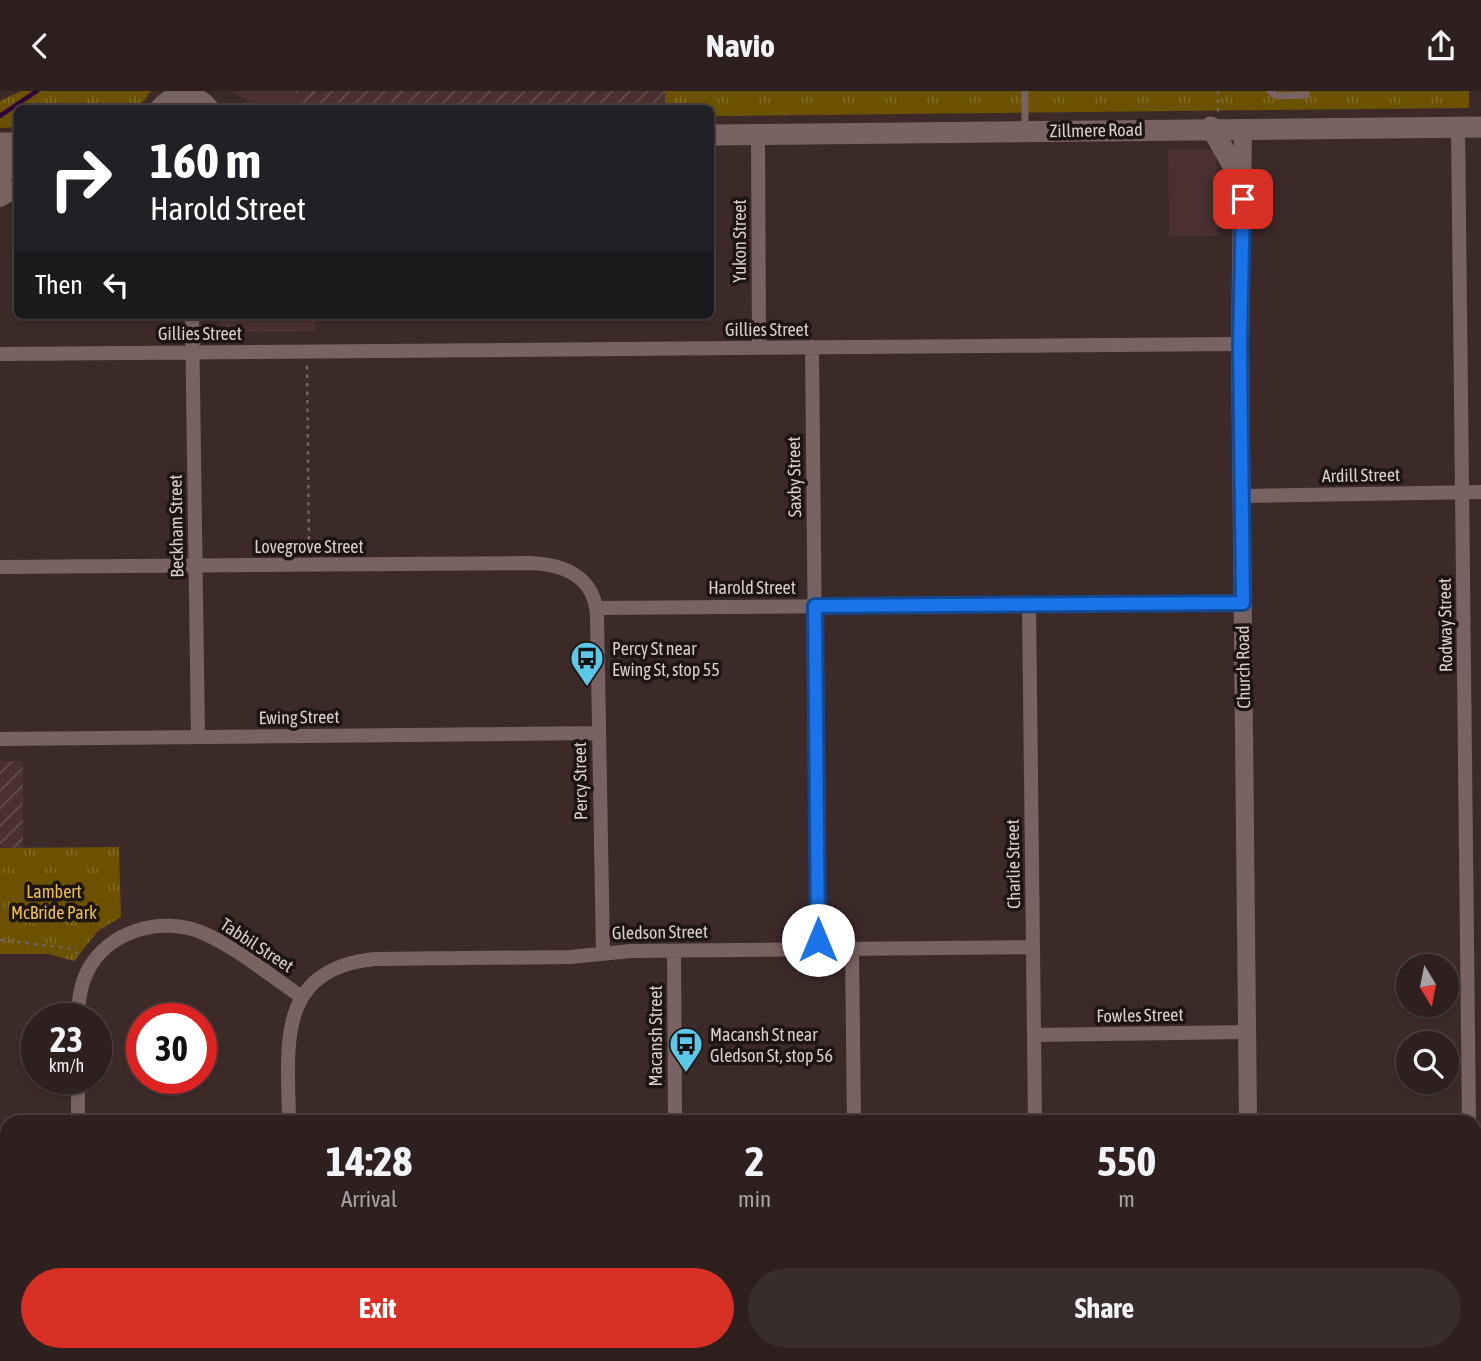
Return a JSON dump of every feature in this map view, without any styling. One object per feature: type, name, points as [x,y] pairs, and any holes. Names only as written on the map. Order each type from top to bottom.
[{"type":"main road","points":[[164,101],[183,96],[203,100]]},
{"type":"main road","name":"Zillmere Road","points":[[714,135],[1025,132],[1214,120],[1243,128],[1481,127]]},
{"type":"main road","points":[[1214,120],[1232,164],[1243,175]]},
{"type":"street","name":"Rodway Street","points":[[1458,127],[1462,493],[1474,943],[1469,1115]]},
{"type":"street","name":"Church Road","points":[[1243,128],[1240,344],[1248,1115]]},
{"type":"street","name":"Yukon Street","points":[[758,134],[759,348]]},
{"type":"street","points":[[0,182],[6,170],[7,143]]},
{"type":"street","name":"Beckham Street","points":[[192,319],[198,737]]},
{"type":"street","name":"Gillies Street","points":[[0,354],[1240,344]]},
{"type":"street","name":"Saxby Street","points":[[812,347],[818,949]]},
{"type":"street","name":"Ardill Street","points":[[1242,496],[1481,492]]},
{"type":"street","name":"Lovegrove Street","points":[[0,567],[550,564],[573,572],[584,581],[597,608]]},
{"type":"street","name":"Harold Street","points":[[597,608],[1243,603]]},
{"type":"street","name":"Charlie Street","points":[[1029,605],[1035,1115]]},
{"type":"street","name":"Percy Street","points":[[597,608],[603,953]]},
{"type":"street","name":"Ewing Street","points":[[0,739],[599,733]]},
{"type":"street","name":"Tabbil Street","points":[[80,1003],[83,981],[93,962],[107,947],[131,933],[155,926],[179,927],[215,939],[302,997]]},
{"type":"street","name":"Gledson Street","points":[[302,997],[328,972],[363,960],[570,957],[674,951],[1033,947]]},
{"type":"street","points":[[852,949],[854,1115]]},
{"type":"street","name":"Macansh Street","points":[[674,951],[675,1115]]},
{"type":"street","points":[[289,1115],[290,1024],[302,997]]},
{"type":"street","name":"Fowles Street","points":[[1034,1035],[1247,1032]]},
{"type":"street","points":[[78,1094],[78,1115]]},
{"type":"lane","points":[[1025,91],[1025,132]]},
{"type":"lane","points":[[1270,91],[1276,96],[1307,95]]},
{"type":"path","points":[[1214,120],[1218,91]]},
{"type":"path","points":[[307,351],[309,552]]},
{"type":"path","points":[[0,940],[68,948],[93,962]]},
{"type":"shaded area","points":[[230,91],[296,91],[297,105],[256,105]]},
{"type":"shaded area","points":[[296,91],[665,91],[665,105],[297,105]]},
{"type":"shaded area","points":[[1168,150],[1212,150],[1216,153],[1218,236],[1169,236]]},
{"type":"shaded area","points":[[219,319],[315,319],[315,331],[219,332]]},
{"type":"shaded area","points":[[0,761],[23,761],[23,848],[0,848]]},
{"type":"green space","points":[[21,91],[151,91],[137,105],[14,105],[14,127],[0,128],[0,101]]},
{"type":"green space","points":[[665,91],[1469,91],[1469,108],[714,116],[714,105],[665,105]]},
{"type":"green space","name":"Lambert McBride Park","points":[[119,847],[121,917],[98,931],[74,961],[48,954],[0,954],[0,848]]},
{"type":"waterway","points":[[16,105],[37,91]]},
{"type":"waterway","points":[[0,116],[14,107]]},
{"type":"place","name":"Percy St near Ewing St, stop 55","points":[[587,688]]},
{"type":"place","name":"Macansh St near Gledson St, stop 56","points":[[686,1074]]},
{"type":"route","points":[[818,940],[815,606],[1243,603],[1240,344],[1243,199]]}]
